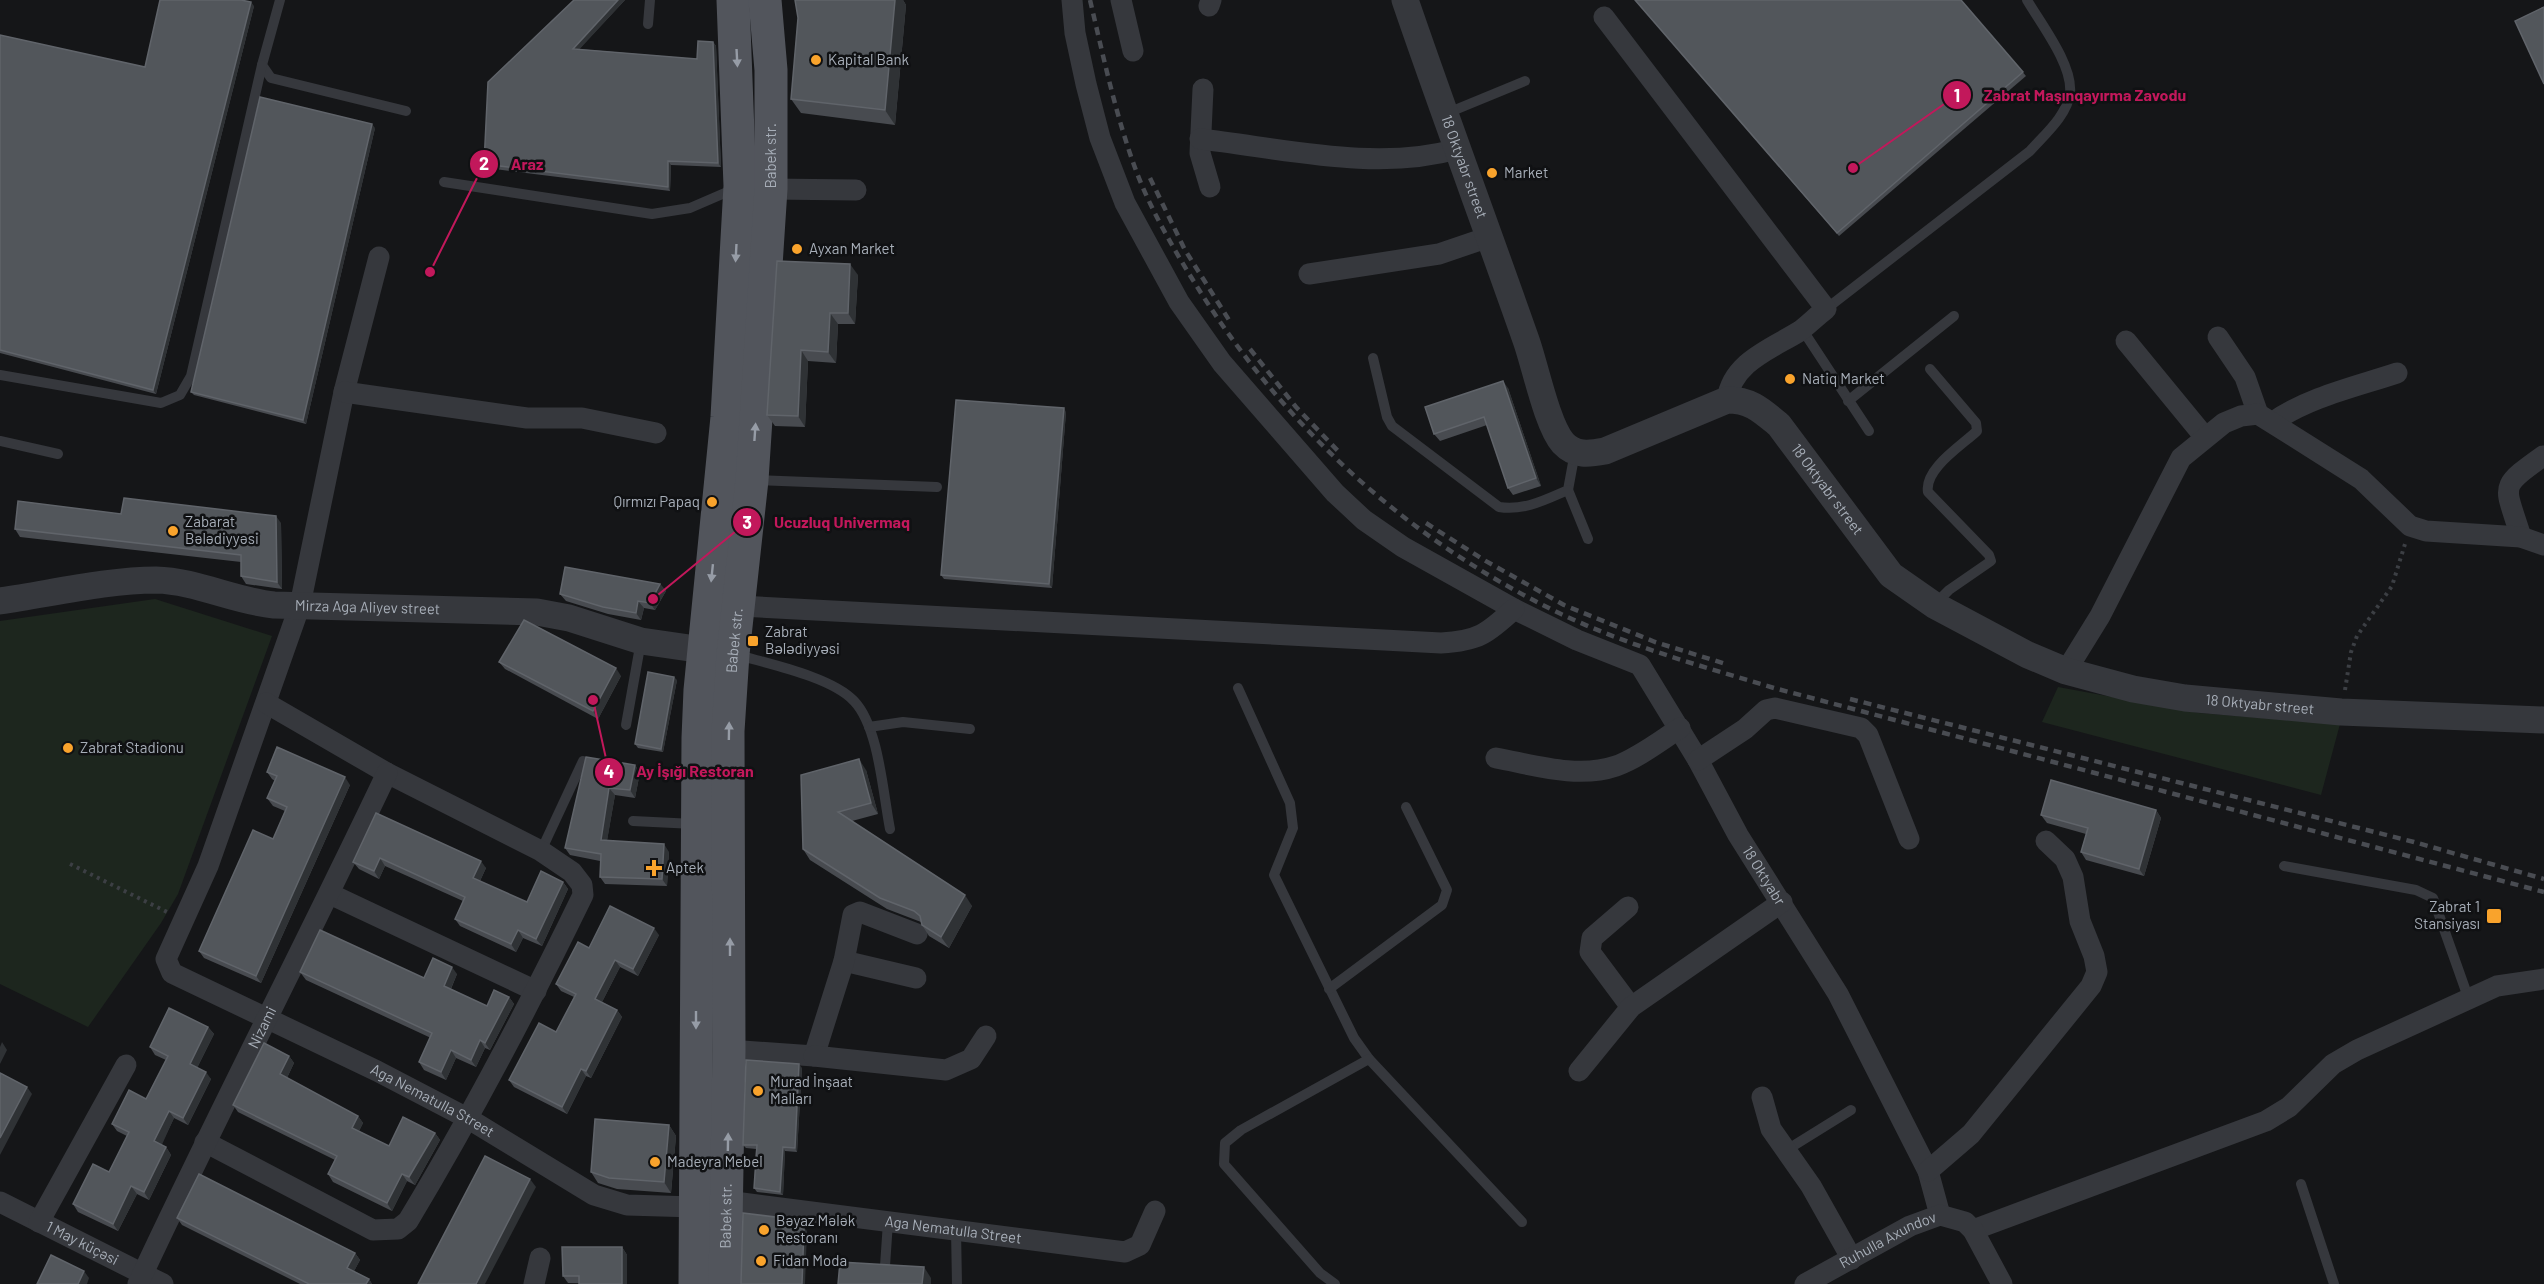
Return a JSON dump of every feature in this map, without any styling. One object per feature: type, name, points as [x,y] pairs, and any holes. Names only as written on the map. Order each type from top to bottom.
[{"type":"main road","name":"Babek str.","points":[[694,1284],[698,738],[718,652],[740,606],[752,480],[756,188],[733,0]]},
{"type":"main road","name":"Babek str.","points":[[725,1284],[729,1050],[728,731],[718,652],[727,417],[771,70],[765,0]]},
{"type":"street","name":"18 Oktyabr","points":[[1071,0],[1075,33],[1100,138],[1125,203],[1179,302],[1222,363],[1335,493],[1364,520],[1403,547],[1514,609],[1577,640],[1640,665],[1680,728],[1738,836],[1782,902],[1843,1002],[1928,1171],[1940,1215]]},
{"type":"street","points":[[1120,0],[1133,51]]},
{"type":"street","name":"18 Oktyabr street","points":[[1405,0],[1551,421],[1558,436],[1575,452]]},
{"type":"street","points":[[1575,452],[1590,454],[1605,452],[1680,418],[1728,400],[1729,388],[1745,364],[1802,329],[1826,309],[1604,17]]},
{"type":"street","points":[[1203,89],[1200,153],[1210,187]]},
{"type":"street","points":[[1200,139],[1377,160],[1412,159],[1456,149]]},
{"type":"street","points":[[756,188],[856,190]]},
{"type":"street","points":[[1309,274],[1439,254],[1489,237]]},
{"type":"street","points":[[184,921],[208,866],[300,605],[344,392],[379,257]]},
{"type":"street","points":[[2218,337],[2244,377],[2265,418],[2361,479],[2410,526],[2426,531],[2521,537],[2544,545]]},
{"type":"street","points":[[2126,341],[2204,436]]},
{"type":"street","points":[[2066,671],[2100,616],[2181,458],[2204,436],[2224,423],[2241,416],[2265,418],[2397,374]]},
{"type":"street","points":[[344,392],[527,418],[582,418],[656,433]]},
{"type":"street","name":"18 Oktyabr street","points":[[1728,400],[1745,400],[1757,406],[1779,425],[1877,559],[1900,582],[1934,605],[2028,655],[2066,671],[2133,689],[2185,698],[2341,712],[2544,720]]},
{"type":"street","points":[[2521,537],[2507,490],[2512,478],[2543,456]]},
{"type":"street","name":"Mirza Aga Aliyev street","points":[[0,601],[156,580],[183,584],[254,603],[537,612],[569,618],[641,641],[718,652]]},
{"type":"street","points":[[740,606],[1441,643],[1469,641],[1486,634],[1514,609]]},
{"type":"street","points":[[205,1142],[373,1230],[384,1232],[398,1229],[408,1221],[469,1119],[537,991],[583,895],[582,885],[572,872],[541,851],[387,773],[267,703]]},
{"type":"street","points":[[1698,760],[1746,729],[1766,710],[1775,708],[1861,728],[1868,735],[1909,839]]},
{"type":"street","points":[[1496,758],[1567,770],[1592,770],[1616,766],[1680,728]]},
{"type":"street","name":"Nizami","points":[[141,1279],[205,1142],[330,894],[387,773]]},
{"type":"street","points":[[1928,1171],[1971,1134],[2091,986],[2097,972],[2094,956],[2080,921],[2073,877],[2065,859],[2046,841]]},
{"type":"street","points":[[330,894],[537,991]]},
{"type":"street","points":[[1579,1071],[1631,1007],[1782,902]]},
{"type":"street","points":[[1628,908],[1592,938],[1590,952],[1631,1007]]},
{"type":"street","points":[[814,1056],[844,961],[853,915],[860,912],[917,934]]},
{"type":"street","name":"Aga Nematulla Street","points":[[184,921],[166,959],[172,973],[377,1071],[469,1119],[594,1196],[627,1204],[695,1207]]},
{"type":"street","points":[[844,961],[916,978]]},
{"type":"street","points":[[2002,1284],[1973,1230],[2266,1121],[2289,1107],[2319,1076],[2341,1059],[2468,997],[2497,986],[2544,979]]},
{"type":"street","points":[[729,1050],[814,1056],[946,1070],[971,1059],[986,1036]]},
{"type":"street","points":[[39,1222],[126,1065]]},
{"type":"street","points":[[1762,1097],[1764,1111],[1771,1129],[1811,1186],[1852,1258]]},
{"type":"street","name":"1 May küçəsi","points":[[0,1202],[141,1279],[163,1284]]},
{"type":"street","name":"Aga Nematulla Street","points":[[727,1202],[1125,1252],[1140,1245],[1155,1211]]},
{"type":"street","name":"Ruhulla Axundov","points":[[1805,1284],[1910,1226],[1940,1215],[1965,1222],[1973,1230]]},
{"type":"street","points":[[534,1284],[540,1258]]},
{"type":"lane","points":[[0,375],[161,404],[180,396],[191,376],[262,65],[280,0]]},
{"type":"lane","points":[[648,24],[650,0]]},
{"type":"lane","points":[[1826,309],[2030,151],[2057,121],[2070,94],[2067,69],[2027,0]]},
{"type":"lane","points":[[262,65],[271,78],[406,111]]},
{"type":"lane","points":[[1444,114],[1525,81]]},
{"type":"lane","points":[[444,182],[652,214],[690,208],[756,188]]},
{"type":"lane","points":[[1848,401],[1954,316]]},
{"type":"lane","points":[[1802,329],[1869,431]]},
{"type":"lane","points":[[1373,358],[1386,417],[1392,426],[1489,501],[1499,507],[1513,509],[1534,505],[1568,490]]},
{"type":"lane","points":[[1930,369],[1976,423],[1977,431],[1932,473],[1927,483],[1928,492],[1989,555],[1991,561],[1949,590],[1934,605]]},
{"type":"lane","points":[[0,441],[58,454]]},
{"type":"lane","points":[[1575,452],[1568,490],[1588,539]]},
{"type":"lane","points":[[752,480],[937,487]]},
{"type":"lane","points":[[626,725],[641,641]]},
{"type":"lane","points":[[718,652],[805,674],[854,700],[869,727],[890,830]]},
{"type":"lane","points":[[1238,688],[1290,803],[1293,828],[1274,875],[1354,1038],[1369,1059],[1522,1222]]},
{"type":"lane","points":[[869,727],[903,722],[970,729]]},
{"type":"lane","points":[[541,851],[583,762]]},
{"type":"lane","points":[[1329,989],[1442,905],[1447,890],[1406,807]]},
{"type":"lane","points":[[633,821],[698,825]]},
{"type":"lane","points":[[2284,866],[2416,890],[2433,898],[2468,997]]},
{"type":"lane","points":[[1335,1284],[1320,1273],[1224,1164],[1225,1143],[1241,1130],[1369,1059]]},
{"type":"lane","points":[[1785,1151],[1851,1110]]},
{"type":"lane","points":[[2301,1184],[2334,1284]]},
{"type":"lane","points":[[885,1266],[888,1222]]},
{"type":"lane","points":[[956,1230],[957,1284]]},
{"type":"path","points":[[2341,712],[2351,652],[2357,636],[2392,586],[2410,526]]},
{"type":"path","points":[[70,864],[184,921]]},
{"type":"shaded area","points":[[155,599],[272,636],[178,894],[161,923],[88,1027],[0,984],[0,621]]},
{"type":"shaded area","points":[[2058,687],[2199,713],[2340,724],[2321,795],[2042,722]]},
{"type":"building","points":[[160,0],[251,2],[153,390],[0,350],[0,35],[145,67]]},
{"type":"building","points":[[574,0],[618,0],[573,49],[697,59],[698,41],[713,42],[718,163],[668,161],[668,187],[484,164],[488,82]]},
{"type":"building","points":[[795,0],[895,0],[885,110],[791,99],[798,18]]},
{"type":"building","points":[[1635,0],[1961,0],[2023,72],[1837,233]]},
{"type":"building","points":[[2544,7],[2544,84],[2515,21]]},
{"type":"building","points":[[260,97],[372,124],[303,420],[191,392]]},
{"type":"building","points":[[777,261],[850,264],[848,313],[830,313],[828,352],[801,350],[798,416],[767,415]]},
{"type":"building","points":[[1503,381],[1536,478],[1508,488],[1484,417],[1434,434],[1425,407]]},
{"type":"building","points":[[956,400],[1064,408],[1049,584],[941,575]]},
{"type":"building","points":[[124,498],[276,516],[277,582],[241,576],[241,555],[15,529],[18,501],[121,514]]},
{"type":"building","points":[[565,567],[660,584],[650,603],[638,601],[636,613],[603,607],[560,594]]},
{"type":"building","points":[[524,620],[616,668],[593,711],[499,662]]},
{"type":"building","points":[[648,672],[674,677],[661,749],[635,744]]},
{"type":"building","points":[[277,747],[345,777],[256,976],[199,951],[253,830],[273,839],[287,807],[267,798],[277,776],[267,772]]},
{"type":"building","points":[[586,757],[635,765],[630,790],[609,788],[601,840],[664,844],[662,879],[600,877],[601,854],[565,848]]},
{"type":"building","points":[[859,759],[871,803],[838,812],[965,895],[941,937],[922,925],[920,916],[914,911],[880,898],[803,849],[801,775]]},
{"type":"building","points":[[2051,780],[2156,810],[2139,869],[2081,852],[2088,828],[2041,815]]},
{"type":"building","points":[[376,813],[481,861],[473,878],[527,902],[541,871],[563,882],[536,939],[518,930],[511,944],[455,919],[465,897],[380,858],[374,871],[353,862]]},
{"type":"building","points":[[610,906],[654,928],[633,969],[615,960],[595,999],[617,1010],[586,1071],[581,1069],[562,1107],[509,1080],[539,1023],[556,1032],[576,994],[556,984],[578,942],[589,948]]},
{"type":"building","points":[[320,930],[424,978],[433,958],[452,967],[444,986],[487,1006],[494,990],[509,997],[485,1043],[480,1040],[471,1060],[451,1050],[441,1072],[419,1062],[432,1033],[300,972]]},
{"type":"building","points":[[169,1008],[208,1027],[190,1064],[206,1072],[183,1118],[169,1111],[154,1141],[166,1147],[144,1192],[131,1186],[113,1224],[73,1204],[93,1164],[109,1172],[129,1132],[112,1124],[129,1090],[146,1099],[168,1056],[150,1047]]},
{"type":"building","points":[[264,1043],[289,1056],[280,1074],[358,1116],[352,1128],[389,1146],[403,1117],[435,1133],[409,1177],[402,1174],[387,1203],[328,1174],[337,1156],[233,1105]]},
{"type":"building","points":[[746,1060],[799,1064],[795,1148],[783,1147],[780,1192],[754,1188],[757,1145],[743,1145]]},
{"type":"building","points":[[0,1073],[27,1087],[0,1138]]},
{"type":"building","points":[[595,1119],[669,1125],[664,1182],[609,1178],[591,1172]]},
{"type":"building","points":[[485,1156],[530,1179],[476,1284],[418,1284]]},
{"type":"building","points":[[199,1174],[355,1253],[347,1268],[369,1279],[366,1284],[309,1284],[177,1218]]},
{"type":"building","points":[[743,1213],[783,1218],[782,1227],[804,1228],[802,1284],[741,1284]]},
{"type":"building","points":[[562,1247],[622,1247],[622,1284],[579,1284],[579,1276],[563,1276]]},
{"type":"building","points":[[51,1255],[84,1271],[78,1284],[37,1284]]},
{"type":"building","points":[[840,1262],[924,1267],[922,1284],[838,1284]]},
{"type":"railway","points":[[1090,0],[1115,104],[1140,182],[1182,262],[1236,344],[1314,437],[1357,478],[1404,517],[1453,552],[1504,584],[1559,613],[1611,636],[1774,688],[2544,892]]},
{"type":"railway","points":[[1150,178],[1185,250],[1229,320]]},
{"type":"railway","points":[[1250,349],[1296,407],[1338,451]]},
{"type":"railway","points":[[1426,523],[1484,560],[1564,605],[1655,642],[1726,664]]},
{"type":"railway","points":[[1850,699],[2414,842],[2544,879]]},
{"type":"place","name":"Kapital Bank","points":[[816,60]]},
{"type":"place","name":"Zabrat Maşınqayırma Zavodu","points":[[1853,168]]},
{"type":"place","name":"Market","points":[[1492,173]]},
{"type":"place","name":"Ayxan Market","points":[[797,249]]},
{"type":"place","name":"Araz","points":[[430,272]]},
{"type":"place","name":"Natiq Market","points":[[1790,379]]},
{"type":"place","name":"Qırmızı Papaq","points":[[712,502]]},
{"type":"place","name":"Zabarat Bələdiyyəsi","points":[[173,531]]},
{"type":"place","name":"Ucuzluq Univermaq","points":[[653,599]]},
{"type":"place","name":"Zabrat Bәlәdiyyәsi","points":[[753,641]]},
{"type":"place","name":"Ay İşığı Restoran","points":[[593,700]]},
{"type":"place","name":"Zabrat Stadionu","points":[[68,748]]},
{"type":"place","name":"Aptek","points":[[654,868]]},
{"type":"place","name":"Zabrat 1 Stansiyası","points":[[2494,916]]},
{"type":"place","name":"Murad İnşaat Malları","points":[[758,1091]]},
{"type":"place","name":"Madeyra Mebel","points":[[655,1162]]},
{"type":"place","name":"Bəyaz Mələk Restoranı","points":[[764,1230]]},
{"type":"place","name":"Fidan Moda","points":[[761,1261]]}]
